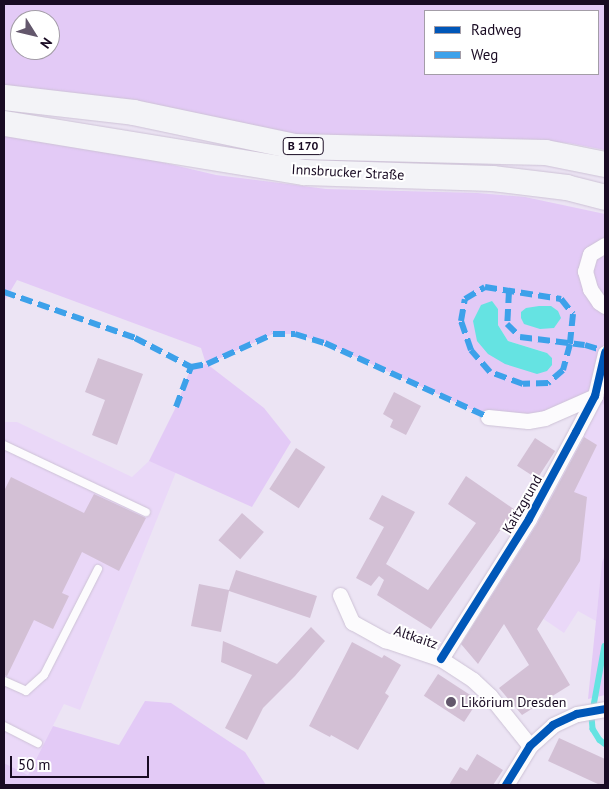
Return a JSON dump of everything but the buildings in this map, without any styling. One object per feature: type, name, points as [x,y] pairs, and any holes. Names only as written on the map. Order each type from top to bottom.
[{"type":"main road","name":"Innsbrucker Straße","points":[[4,97],[132,112],[295,146],[545,152],[605,164]]},
{"type":"main road","name":"Innsbrucker Straße","points":[[4,123],[304,172],[492,178],[566,187],[605,197]]},
{"type":"street","points":[[605,244],[590,254],[585,271],[590,289],[599,302],[605,306]]},
{"type":"street","name":"Kaitzgrund","points":[[441,659],[529,519],[595,396],[605,353]]},
{"type":"street","points":[[488,417],[528,421],[537,420],[595,396]]},
{"type":"street","name":"Altkaitz","points":[[340,595],[352,622],[385,640],[441,659],[472,680],[484,691],[530,746]]},
{"type":"street","points":[[506,785],[530,746],[553,725],[577,714],[604,709]]},
{"type":"lane","points":[[4,444],[146,512]]},
{"type":"lane","points":[[4,681],[26,692],[44,675],[98,569]]},
{"type":"lane","points":[[4,726],[38,742]]},
{"type":"shaded area","points":[[4,4],[605,4],[605,150],[568,143],[510,139],[294,135],[110,98],[4,85]]},
{"type":"shaded area","points":[[4,136],[35,137],[127,154],[216,175],[326,189],[477,193],[525,197],[605,214],[605,406],[595,396],[545,418],[488,417],[325,343],[295,334],[273,334],[207,364],[264,408],[291,442],[252,507],[149,461],[176,407],[191,367],[206,364],[201,348],[17,280],[4,302]],"holes":[[[491,301],[498,309],[498,325],[508,341],[547,353],[477,341]]]},
{"type":"shaded area","points":[[492,301],[498,309],[498,325],[508,341],[547,353],[552,358],[552,365],[547,371],[537,374],[505,364],[488,354],[477,341],[473,321],[481,305]]},
{"type":"shaded area","points":[[551,306],[558,311],[561,318],[554,328],[540,329],[524,324],[521,312],[526,308]]},
{"type":"shaded area","points":[[595,396],[605,406],[605,555],[602,562],[596,621],[578,611],[564,633],[526,607],[519,617],[485,596]]},
{"type":"shaded area","points":[[4,422],[17,422],[132,477],[149,461],[176,472],[80,710],[64,704],[28,775],[4,763]]},
{"type":"shaded area","points":[[605,555],[605,695],[588,699],[602,562]]},
{"type":"shaded area","points":[[145,701],[171,703],[245,752],[266,785],[4,785],[4,763],[28,775],[53,726],[119,745]]},
{"type":"waterway","points":[[605,646],[592,717],[593,729],[605,744]]},
{"type":"marked path","points":[[485,287],[561,299],[573,314],[570,344],[563,370],[548,383],[523,384],[490,372],[471,350],[461,321],[465,299],[485,287]]},
{"type":"marked path","points":[[509,291],[507,324],[520,337],[585,345],[605,351]]},
{"type":"marked path","points":[[4,292],[135,338],[191,367],[207,364],[273,334],[295,334],[325,343],[488,417]]},
{"type":"marked path","points":[[176,407],[191,367]]},
{"type":"cycle path","points":[[441,659],[529,519],[576,432],[595,396],[605,353]]},
{"type":"cycle path","points":[[506,785],[530,746],[553,725],[577,714],[605,709]]},
{"type":"place","name":"Likörium Dresden","points":[[451,702]]}]
